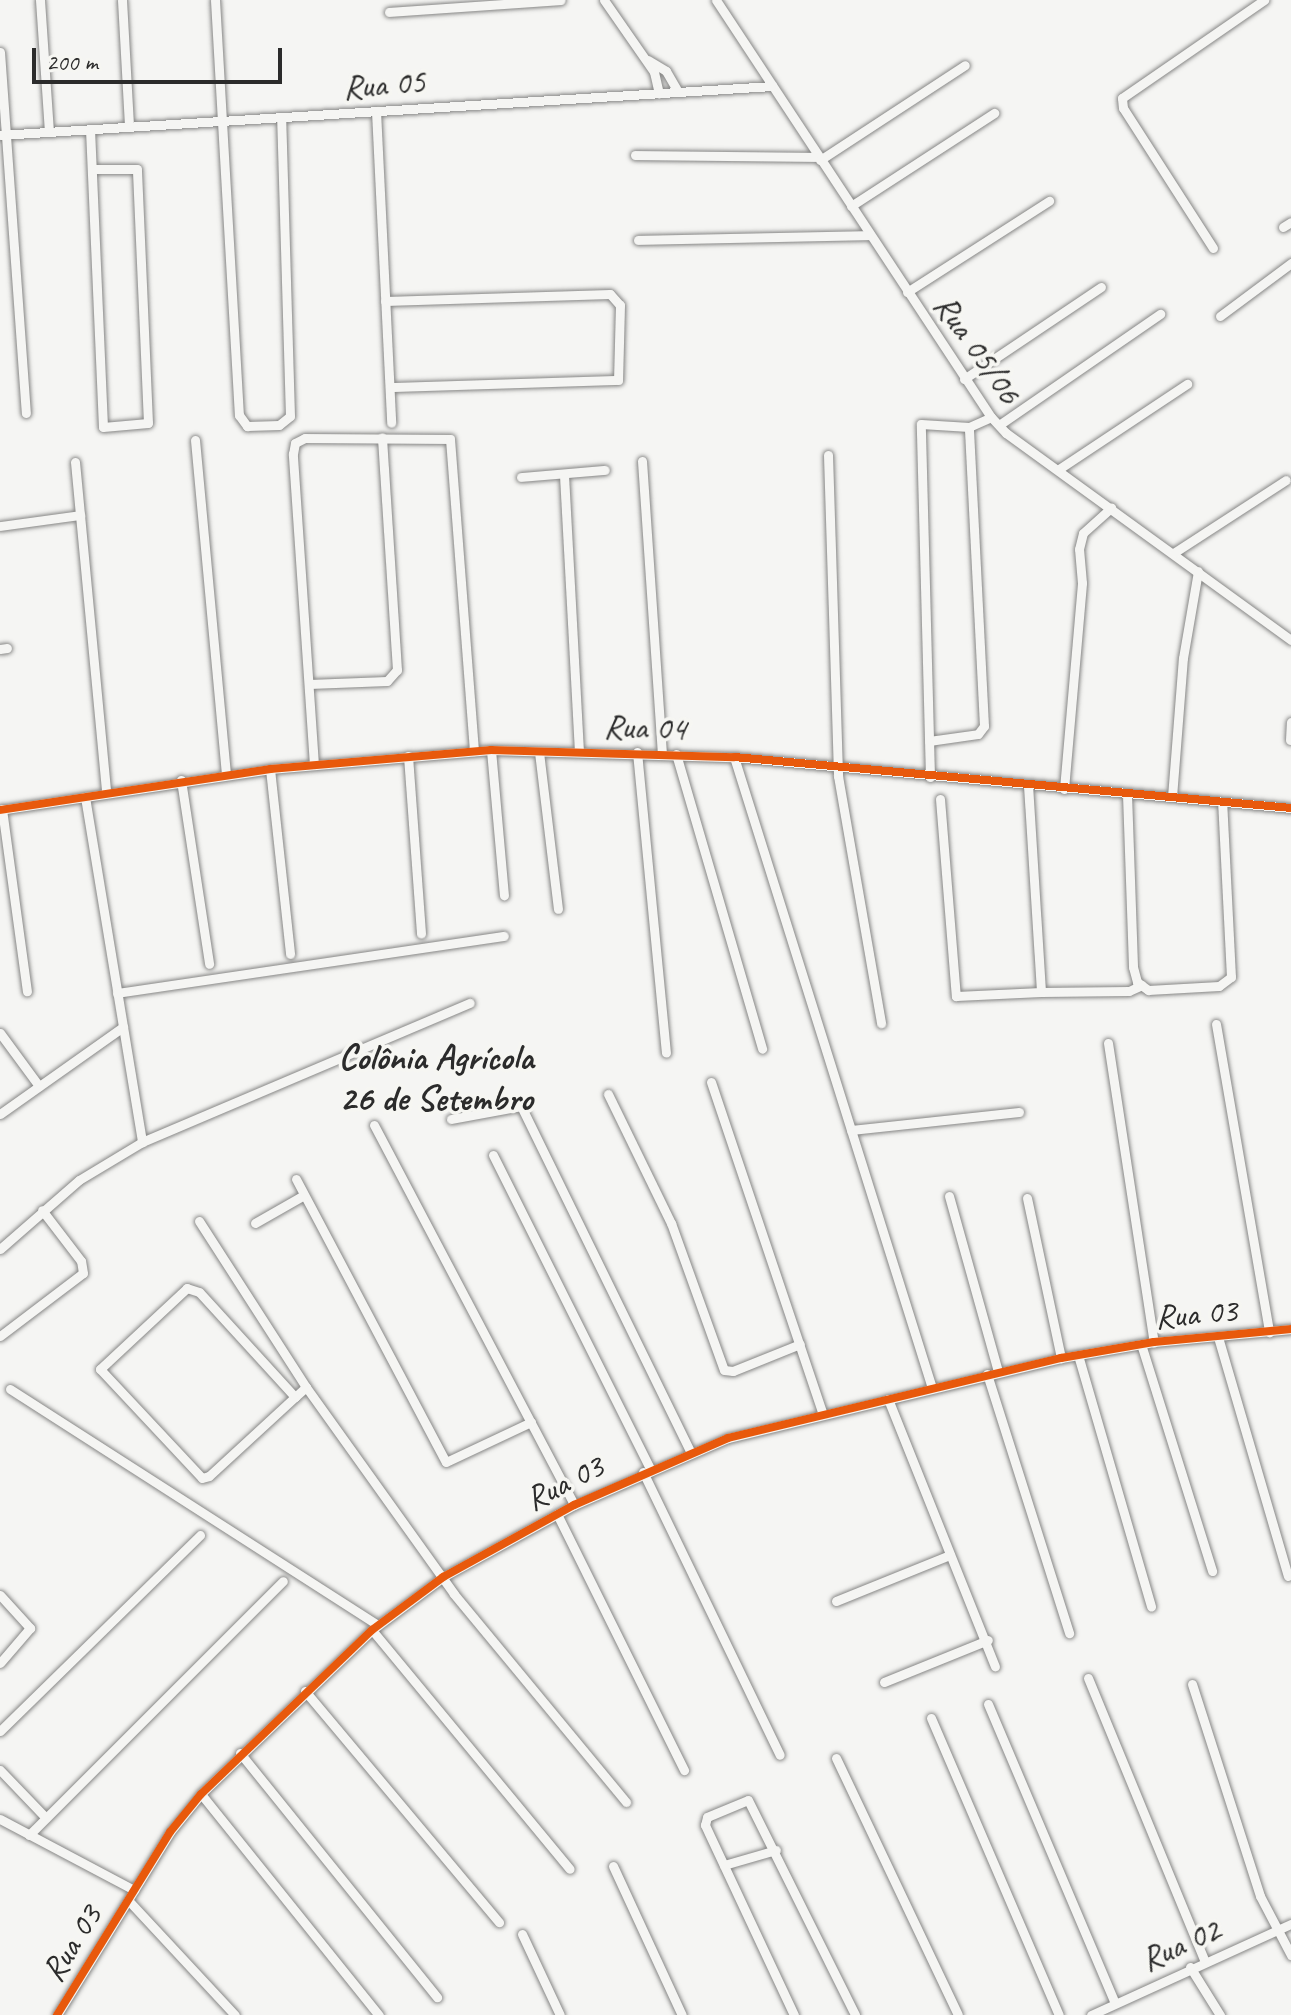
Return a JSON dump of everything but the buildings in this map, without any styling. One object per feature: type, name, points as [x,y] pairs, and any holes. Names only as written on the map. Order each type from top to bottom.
[{"type":"street","points":[[40,0],[49,132]]},
{"type":"street","points":[[122,0],[129,127]]},
{"type":"street","points":[[215,0],[225,121],[239,415],[247,426],[279,425],[290,416],[281,117]]},
{"type":"street","points":[[389,12],[430,4],[561,0]]},
{"type":"street","points":[[604,0],[644,58],[659,93]]},
{"type":"street","name":"Rua 05/06","points":[[716,0],[964,379],[995,421],[1291,640]]},
{"type":"street","points":[[1213,248],[1123,108],[1122,98],[1264,0]]},
{"type":"street","points":[[0,52],[3,135],[26,413]]},
{"type":"street","points":[[644,58],[666,71],[678,92]]},
{"type":"street","points":[[635,155],[819,158],[965,65]]},
{"type":"street","name":"Rua 05","points":[[3,135],[772,86]]},
{"type":"street","points":[[376,111],[391,423]]},
{"type":"street","points":[[851,206],[994,113]]},
{"type":"street","points":[[90,129],[103,427],[148,423],[137,169],[92,169]]},
{"type":"street","points":[[907,292],[1049,201]]},
{"type":"street","points":[[638,240],[870,235]]},
{"type":"street","points":[[1220,316],[1291,263]]},
{"type":"street","points":[[964,379],[1101,287]]},
{"type":"street","points":[[385,301],[610,294],[620,305],[618,380],[390,387]]},
{"type":"street","points":[[930,777],[921,424],[969,427],[995,421],[1160,314]]},
{"type":"street","points":[[1059,469],[1187,384]]},
{"type":"street","points":[[929,741],[978,734],[984,726],[969,427]]},
{"type":"street","points":[[309,684],[387,681],[397,670],[382,437]]},
{"type":"street","points":[[314,765],[295,443],[305,438],[445,437],[455,451],[474,751]]},
{"type":"street","points":[[195,440],[226,774]]},
{"type":"street","points":[[828,455],[838,768],[881,1023]]},
{"type":"street","points":[[642,461],[662,753]]},
{"type":"street","points":[[75,462],[106,793]]},
{"type":"street","points":[[521,477],[605,470]]},
{"type":"street","points":[[564,475],[579,752]]},
{"type":"street","points":[[1175,552],[1286,480]]},
{"type":"street","points":[[1064,789],[1082,583],[1079,549],[1083,533],[1111,508]]},
{"type":"street","points":[[0,526],[80,515]]},
{"type":"street","points":[[1172,797],[1183,658],[1198,571]]},
{"type":"street","points":[[1290,740],[1291,722]]},
{"type":"street","points":[[491,750],[504,895]]},
{"type":"street","name":"Rua 04","points":[[1,810],[226,774],[491,750],[734,757],[1291,808]]},
{"type":"street","points":[[539,752],[558,909]]},
{"type":"street","points":[[637,752],[666,1053]]},
{"type":"street","points":[[676,754],[762,1049]]},
{"type":"street","points":[[408,756],[421,934]]},
{"type":"street","points":[[734,757],[932,1388]]},
{"type":"street","points":[[270,769],[290,954]]},
{"type":"street","points":[[181,780],[209,964]]},
{"type":"street","points":[[1028,785],[1041,992]]},
{"type":"street","points":[[1127,794],[1133,967],[1148,990],[1219,986],[1231,977],[1222,802]]},
{"type":"street","points":[[85,797],[142,1142]]},
{"type":"street","points":[[940,799],[956,996],[1129,991],[1142,985]]},
{"type":"street","points":[[1,810],[27,991]]},
{"type":"street","points":[[117,993],[504,936]]},
{"type":"street","points":[[0,1249],[42,1210],[142,1142],[470,1003]]},
{"type":"street","points":[[1216,1024],[1269,1332]]},
{"type":"street","points":[[0,1114],[123,1027]]},
{"type":"street","points":[[0,1033],[39,1086]]},
{"type":"street","points":[[1108,1043],[1154,1342]]},
{"type":"street","points":[[711,1082],[823,1415]]},
{"type":"street","points":[[608,1094],[671,1223],[724,1370],[800,1344]]},
{"type":"street","points":[[451,1119],[521,1106],[691,1453]]},
{"type":"street","points":[[851,1130],[1019,1112]]},
{"type":"street","points":[[374,1125],[574,1505]]},
{"type":"street","points":[[493,1155],[780,1755]]},
{"type":"street","points":[[296,1179],[446,1462],[531,1422]]},
{"type":"street","points":[[255,1223],[304,1195]]},
{"type":"street","points":[[949,1196],[998,1371]]},
{"type":"street","points":[[1027,1198],[1061,1358]]},
{"type":"street","points":[[0,1336],[83,1273],[81,1261],[42,1210]]},
{"type":"street","points":[[199,1221],[306,1387],[443,1577],[626,1802]]},
{"type":"street","points":[[295,1397],[199,1292],[187,1288],[100,1369],[202,1478],[295,1397],[306,1387]]},
{"type":"street","name":"Rua 03","points":[[57,2015],[170,1832],[201,1794],[240,1753],[375,1628],[443,1577],[574,1505],[646,1470],[691,1453],[823,1415],[998,1371],[1154,1342],[1291,1329]]},
{"type":"street","points":[[1218,1337],[1288,1576]]},
{"type":"street","points":[[1141,1344],[1212,1571]]},
{"type":"street","points":[[1078,1355],[1151,1607]]},
{"type":"street","points":[[987,1374],[1069,1633]]},
{"type":"street","points":[[10,1389],[375,1628],[570,1869]]},
{"type":"street","points":[[888,1399],[950,1555],[988,1640],[995,1666]]},
{"type":"street","points":[[557,1514],[684,1770]]},
{"type":"street","points":[[0,1731],[200,1535]]},
{"type":"street","points":[[836,1601],[950,1555]]},
{"type":"street","points":[[29,1835],[283,1581]]},
{"type":"street","points":[[0,1595],[30,1628],[0,1663]]},
{"type":"street","points":[[884,1682],[988,1640]]},
{"type":"street","points":[[1088,1678],[1204,1960]]},
{"type":"street","points":[[1192,1684],[1276,1931],[1291,1955]]},
{"type":"street","points":[[305,1691],[499,1922]]},
{"type":"street","points":[[988,1704],[1115,2003]]},
{"type":"street","points":[[931,1718],[1059,2015]]},
{"type":"street","points":[[240,1753],[437,1997]]},
{"type":"street","points":[[836,1758],[958,2015]]},
{"type":"street","points":[[0,1770],[46,1818]]},
{"type":"street","points":[[201,1794],[379,2015]]},
{"type":"street","points":[[794,2015],[705,1825],[707,1817],[748,1800],[776,1850],[855,2015]]},
{"type":"street","points":[[0,1819],[134,1890]]},
{"type":"street","points":[[724,1865],[776,1850]]},
{"type":"street","points":[[613,1866],[682,2015]]},
{"type":"street","points":[[128,1900],[235,2015]]},
{"type":"street","name":"Rua 02","points":[[1091,2015],[1204,1960],[1291,1924]]},
{"type":"street","points":[[522,1934],[560,2015]]},
{"type":"street","points":[[1190,1967],[1220,2015]]},
{"type":"cycle path","points":[[0,810],[270,769],[491,750],[734,757],[1291,808]]},
{"type":"cycle path","points":[[57,2015],[170,1832],[201,1794],[372,1630],[443,1577],[574,1505],[728,1438],[1061,1358],[1154,1342],[1291,1329]]},
{"type":"district","name":"Colônia Agrícola 26 de Setembro","points":[[436,1078]]}]
